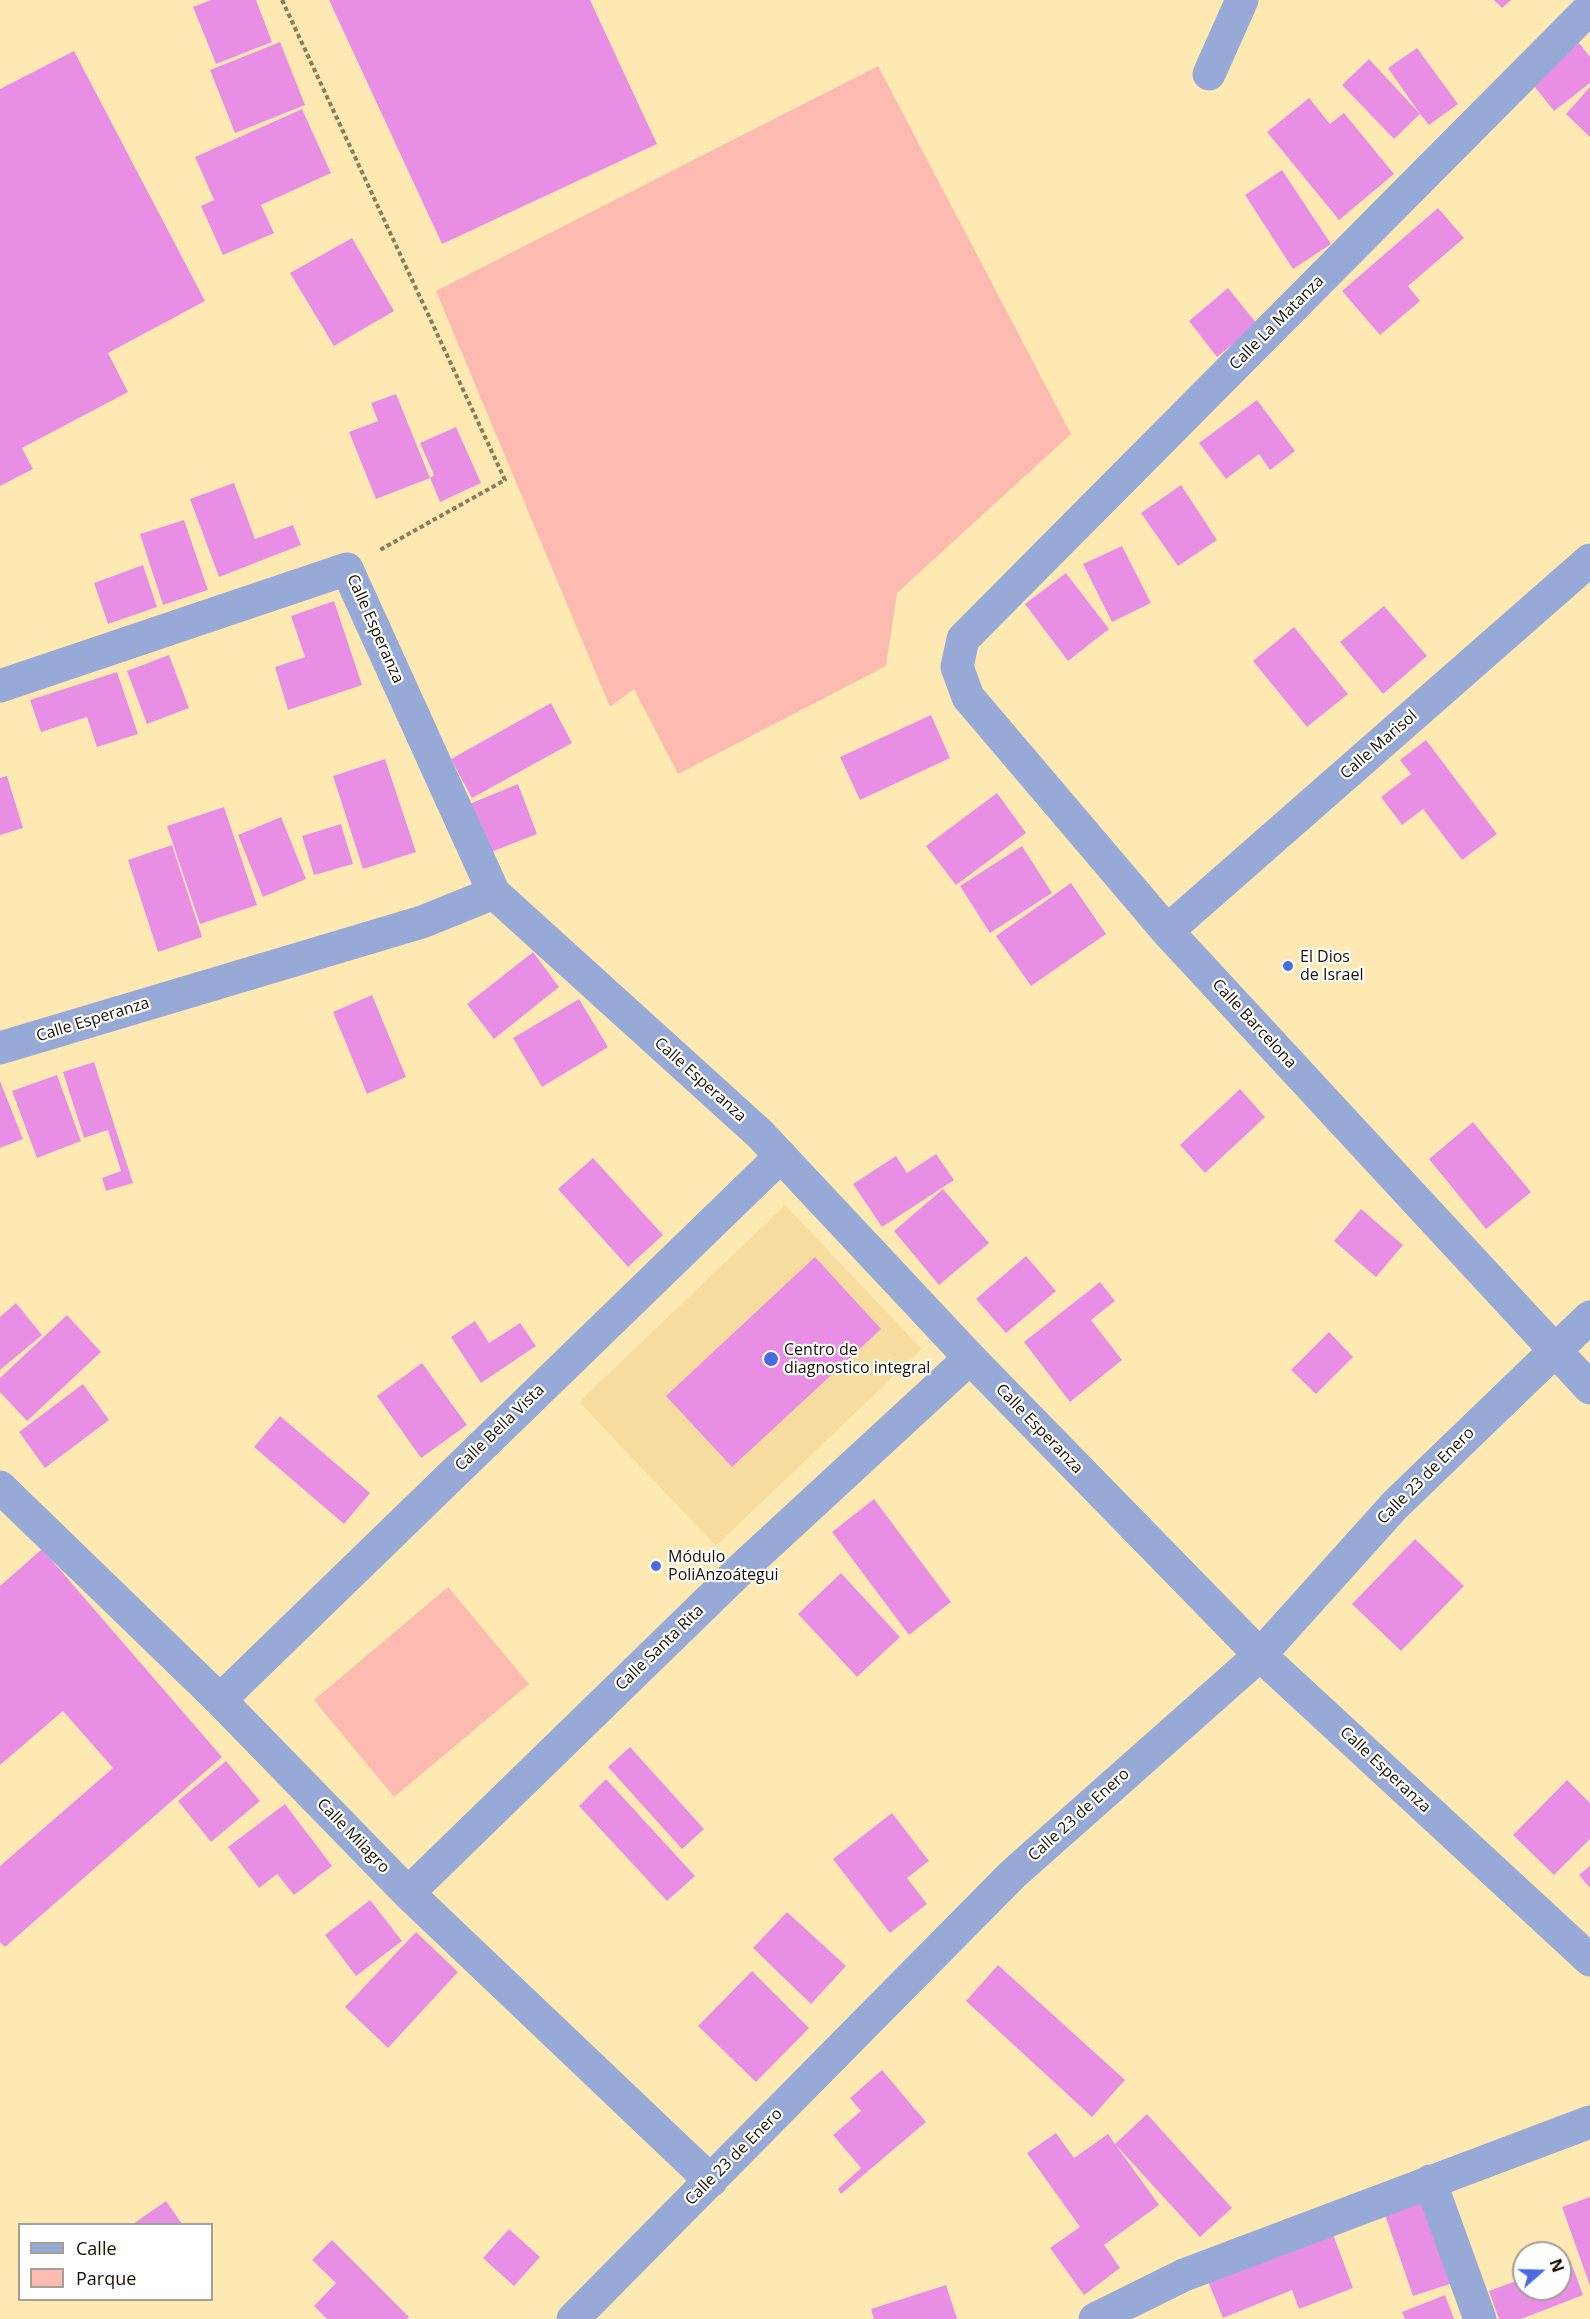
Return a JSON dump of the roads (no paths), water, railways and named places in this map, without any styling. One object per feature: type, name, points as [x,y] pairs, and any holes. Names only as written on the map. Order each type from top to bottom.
[{"type":"street","points":[[1209,74],[1242,0]]},
{"type":"street","name":"Calle La Matanza","points":[[963,639],[1590,8]]},
{"type":"street","name":"Calle Marisol","points":[[1167,931],[1590,560]]},
{"type":"street","name":"Calle Esperanza","points":[[0,686],[347,569],[494,893],[760,1134],[970,1358],[1260,1655],[1590,1960]]},
{"type":"street","name":"Calle Barcelona","points":[[963,639],[957,667],[968,697],[1167,931],[1590,1388]]},
{"type":"street","name":"Calle Esperanza","points":[[0,1048],[422,922],[494,893]]},
{"type":"street","name":"Calle Bella Vista","points":[[220,1700],[781,1156]]},
{"type":"street","name":"Calle 23 de Enero","points":[[573,2319],[1013,1874],[1260,1655],[1395,1505],[1590,1317]]},
{"type":"street","name":"Calle Santa Rita","points":[[408,1893],[738,1572],[970,1358]]},
{"type":"street","name":"Calle Milagro","points":[[0,1487],[220,1700],[408,1893],[711,2181]]},
{"type":"street","points":[[1095,2319],[1184,2275],[1590,2122]]},
{"type":"street","points":[[1430,2181],[1480,2319]]},
{"type":"place","name":"El Dios de Israel","points":[[1288,966]]},
{"type":"place","name":"Centro de diagnostico integral","points":[[771,1359]]},
{"type":"place","name":"Módulo PoliAnzoátegui","points":[[656,1566]]}]
